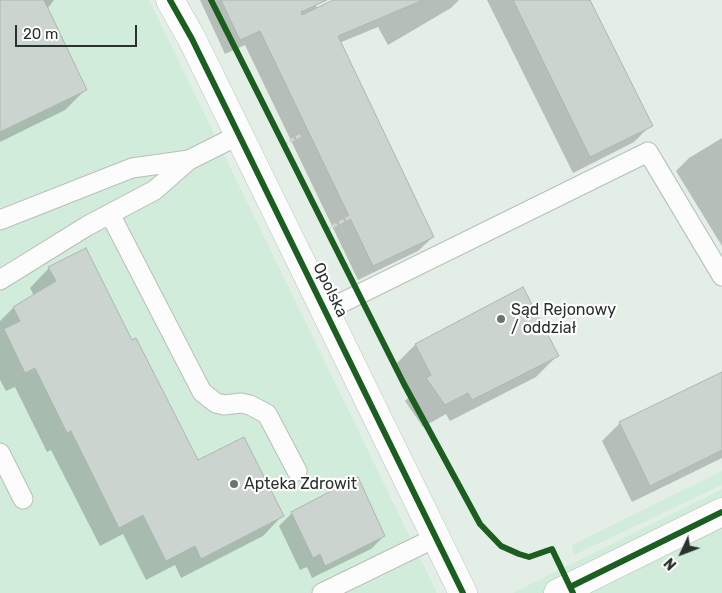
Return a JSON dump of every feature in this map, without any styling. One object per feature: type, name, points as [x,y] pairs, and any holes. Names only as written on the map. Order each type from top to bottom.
[{"type":"street","name":"Opolska","points":[[170,0],[192,39],[463,593]]},
{"type":"street","points":[[558,593],[722,512]]},
{"type":"lane","points":[[0,280],[110,214],[155,190],[189,160],[239,135]]},
{"type":"lane","points":[[325,311],[648,152],[722,276]]},
{"type":"lane","points":[[0,220],[132,168],[189,160]]},
{"type":"lane","points":[[110,214],[202,392],[216,403],[224,405],[241,403],[250,405],[267,414],[297,471]]},
{"type":"lane","points":[[0,453],[23,499]]},
{"type":"lane","points":[[330,591],[437,538]]},
{"type":"path","points":[[282,145],[301,135]]},
{"type":"path","points":[[326,230],[350,217]]},
{"type":"green space","points":[[0,0],[149,0],[437,593],[0,593]]},
{"type":"green space","points":[[722,471],[722,485],[574,555],[572,545]]},
{"type":"green space","points":[[722,489],[722,593],[513,593]]},
{"type":"building","points":[[0,0],[44,0],[87,90],[0,132]]},
{"type":"building","points":[[221,0],[327,0],[301,12],[302,15],[333,0],[423,0],[338,36],[434,237],[373,266],[260,31],[240,40]]},
{"type":"building","points":[[513,0],[590,0],[653,126],[590,157]]},
{"type":"building","points":[[86,248],[132,340],[136,338],[198,460],[244,437],[284,516],[201,559],[195,546],[166,561],[143,515],[119,528],[71,431],[67,433],[35,368],[25,373],[4,329],[20,321],[13,307],[56,281],[48,267]]},
{"type":"building","name":"Sąd Rejonowy / oddział","points":[[523,287],[559,356],[472,400],[468,393],[445,405],[426,378],[431,375],[415,344]]},
{"type":"building","points":[[722,372],[722,450],[650,486],[619,422]]},
{"type":"building","points":[[358,477],[385,536],[325,566],[320,554],[313,558],[291,512]]},
{"type":"cycle path","points":[[170,0],[192,39],[463,593]]},
{"type":"cycle path","points":[[211,0],[404,384],[480,524],[501,546],[519,554],[529,557],[552,549],[573,593]]},
{"type":"cycle path","points":[[570,587],[722,512]]},
{"type":"place","name":"Sąd Rejonowy / oddział","points":[[501,319]]},
{"type":"place","name":"Apteka Zdrowit","points":[[234,484]]}]
